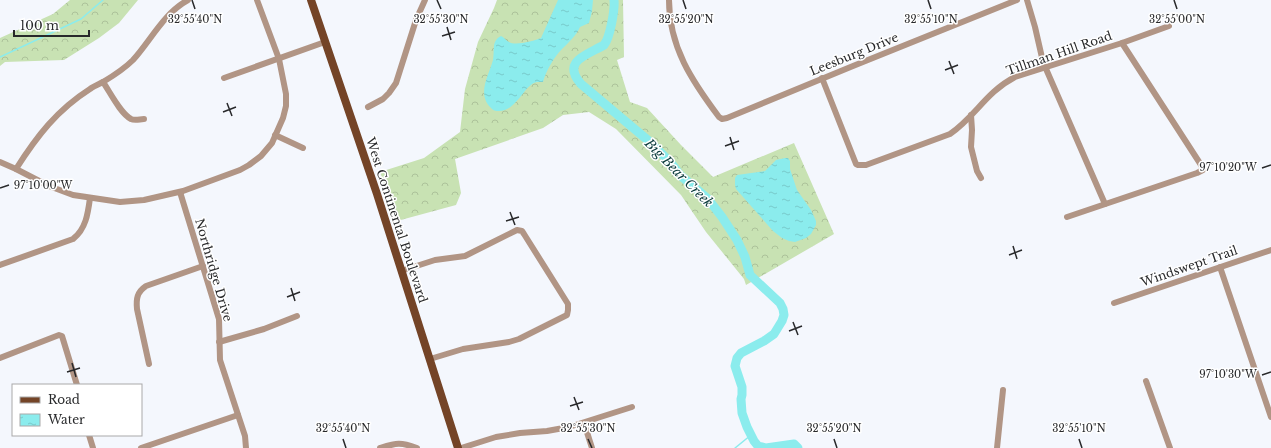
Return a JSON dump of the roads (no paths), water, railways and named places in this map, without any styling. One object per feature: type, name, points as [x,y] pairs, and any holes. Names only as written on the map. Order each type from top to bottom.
[{"type":"main road","name":"West Continental Boulevard","points":[[311,0],[460,448]]},
{"type":"street","points":[[16,169],[31,145],[57,114],[90,88],[103,82],[132,61],[174,10],[188,0]]},
{"type":"street","points":[[0,162],[49,186],[73,195],[120,202],[144,200],[180,192],[240,170],[249,165],[272,143],[283,118],[286,106],[286,94],[279,59],[257,0]]},
{"type":"street","name":"Leesburg Drive","points":[[669,0],[669,14],[672,32],[688,72],[719,117],[722,119],[1017,0]]},
{"type":"street","points":[[1027,0],[1045,67],[1105,204]]},
{"type":"street","points":[[368,107],[383,99],[396,83],[423,1]]},
{"type":"street","name":"Tillman Hill Road","points":[[822,78],[856,164],[858,166],[866,165],[950,134],[962,126],[989,95],[1015,77],[1122,43],[1169,26]]},
{"type":"street","points":[[224,78],[325,42]]},
{"type":"street","points":[[1067,217],[1203,170],[1122,43]]},
{"type":"street","points":[[103,82],[122,110],[128,116],[135,120],[144,119]]},
{"type":"street","points":[[971,114],[971,147],[977,171],[981,178]]},
{"type":"street","points":[[275,135],[303,148]]},
{"type":"street","name":"Northridge Drive","points":[[180,192],[219,318],[220,360],[238,415],[246,448]]},
{"type":"street","points":[[0,265],[73,239],[79,234],[85,223],[90,198]]},
{"type":"street","points":[[401,271],[435,260],[465,256],[519,230],[524,234],[568,304],[567,314],[525,337],[509,342],[463,349],[430,359]]},
{"type":"street","name":"Windswept Trail","points":[[1114,303],[1271,250]]},
{"type":"street","points":[[149,364],[137,309],[136,302],[138,293],[146,286],[203,266]]},
{"type":"street","points":[[1220,267],[1271,416]]},
{"type":"street","points":[[219,342],[264,329],[297,316]]},
{"type":"street","points":[[0,358],[62,336],[77,384]]},
{"type":"street","points":[[1146,381],[1170,448]]},
{"type":"street","points":[[997,448],[1003,390]]},
{"type":"street","points":[[460,448],[496,437],[520,433],[547,432],[569,427],[632,407]]},
{"type":"street","points":[[141,448],[238,415]]},
{"type":"street","points":[[584,423],[592,448]]},
{"type":"street","points":[[90,436],[93,448]]},
{"type":"street","points":[[380,448],[400,443],[417,448]]},
{"type":"water","points":[[558,0],[593,0],[589,23],[580,27],[556,56],[548,69],[543,82],[532,84],[515,103],[505,110],[494,110],[486,102],[484,90],[493,60],[496,40],[501,36],[512,43],[520,43],[541,38]]},
{"type":"water","points":[[788,158],[790,161],[790,169],[797,190],[811,210],[816,221],[816,225],[811,234],[806,238],[795,242],[782,238],[773,231],[736,189],[735,185],[735,178],[737,175],[765,171],[776,160]]},
{"type":"waterway","points":[[0,57],[81,19],[103,0]]},
{"type":"waterway","name":"Big Bear Creek","points":[[614,0],[612,23],[606,41],[604,45],[584,56],[575,64],[574,70],[576,76],[581,84],[650,142],[671,163],[680,175],[708,199],[737,240],[745,257],[750,275],[780,303],[784,315],[774,334],[741,353],[737,358],[735,366],[742,387],[742,413],[754,441],[758,446],[766,448],[794,444],[798,448]]},
{"type":"waterway","points":[[735,448],[751,435]]}]
